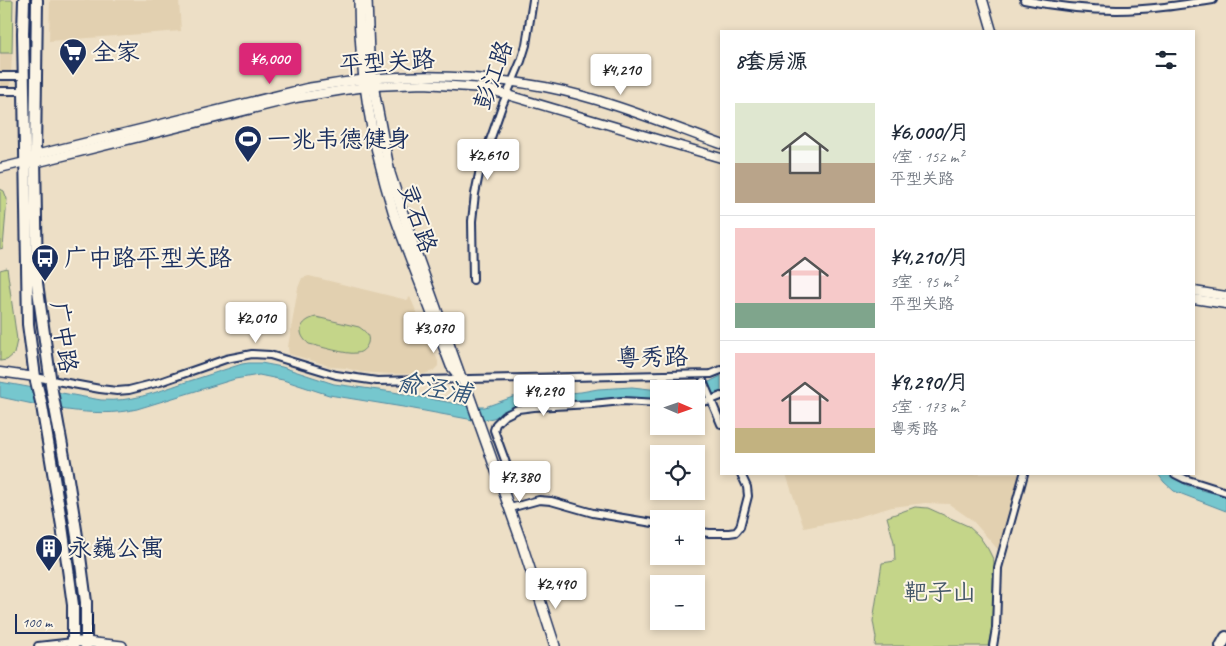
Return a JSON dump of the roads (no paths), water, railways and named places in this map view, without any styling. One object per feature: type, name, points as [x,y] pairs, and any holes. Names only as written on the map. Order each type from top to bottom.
[{"type":"main road","name":"广中路","points":[[24,0],[24,90],[32,160],[37,283],[50,379],[79,549],[86,602],[86,644]]},
{"type":"main road","name":"广中路","points":[[37,0],[28,324],[64,536],[73,605],[73,644]]},
{"type":"main road","name":"灵石路","points":[[359,0],[362,56],[398,200],[510,508],[555,646]]},
{"type":"main road","name":"灵石路","points":[[367,0],[369,83]]},
{"type":"main road","points":[[1217,646],[1225,639]]},
{"type":"main road","points":[[73,644],[122,646]]},
{"type":"street","name":"彭江路","points":[[474,280],[472,221],[480,169],[502,106],[521,62],[526,45],[533,0]]},
{"type":"street","points":[[983,0],[992,30]]},
{"type":"street","points":[[1024,0],[1079,8],[1116,10],[1213,0]]},
{"type":"street","points":[[0,76],[24,76]]},
{"type":"street","name":"平型关路","points":[[0,168],[296,98],[369,83],[421,76],[453,77],[545,88],[616,106],[720,144]]},
{"type":"street","name":"平型关路","points":[[369,83],[457,85],[484,88],[720,158]]},
{"type":"street","points":[[0,91],[24,90]]},
{"type":"street","points":[[1195,291],[1226,296]]},
{"type":"street","points":[[1195,298],[1226,304]]},
{"type":"street","name":"粤秀路","points":[[36,377],[100,389],[129,390],[146,387],[226,359],[252,354],[276,357],[323,372],[358,379],[391,381],[711,374],[720,370]]},
{"type":"street","points":[[0,372],[36,377]]},
{"type":"street","points":[[705,386],[720,422]]},
{"type":"street","points":[[705,401],[720,396]]},
{"type":"street","points":[[498,477],[510,474],[494,430],[496,424],[504,416],[518,409],[622,401],[650,403]]},
{"type":"street","points":[[705,532],[736,532],[740,527],[748,496],[742,475]]},
{"type":"street","points":[[993,646],[996,628],[998,568],[1024,475]]},
{"type":"street","points":[[1177,475],[1186,480],[1226,492]]},
{"type":"street","points":[[510,508],[545,500],[593,513],[650,522]]},
{"type":"street","points":[[38,646],[73,644]]},
{"type":"water","points":[[261,363],[282,367],[334,384],[393,392],[474,407],[485,407],[523,395],[632,387],[650,389],[650,402],[513,410],[479,421],[329,395],[283,380],[259,375],[235,379],[137,409],[120,412],[103,413],[68,410],[0,397],[0,382],[101,400],[123,400],[152,393],[242,364]]},
{"type":"water","points":[[720,376],[720,392],[705,398],[705,384]]},
{"type":"water","points":[[1159,475],[1170,475],[1196,489],[1198,487],[1201,490],[1226,496],[1226,511],[1174,491]]},
{"type":"place","name":"全家","points":[[73,76]]},
{"type":"place","name":"一兆韦德健身","points":[[248,163]]},
{"type":"place","name":"广中路平型关路","points":[[45,282]]},
{"type":"place","name":"永巍公寓","points":[[49,572]]},
{"type":"water label","name":"俞泾浦","points":[[434,388]]},
{"type":"park label","name":"靶子山","points":[[940,592]]}]
